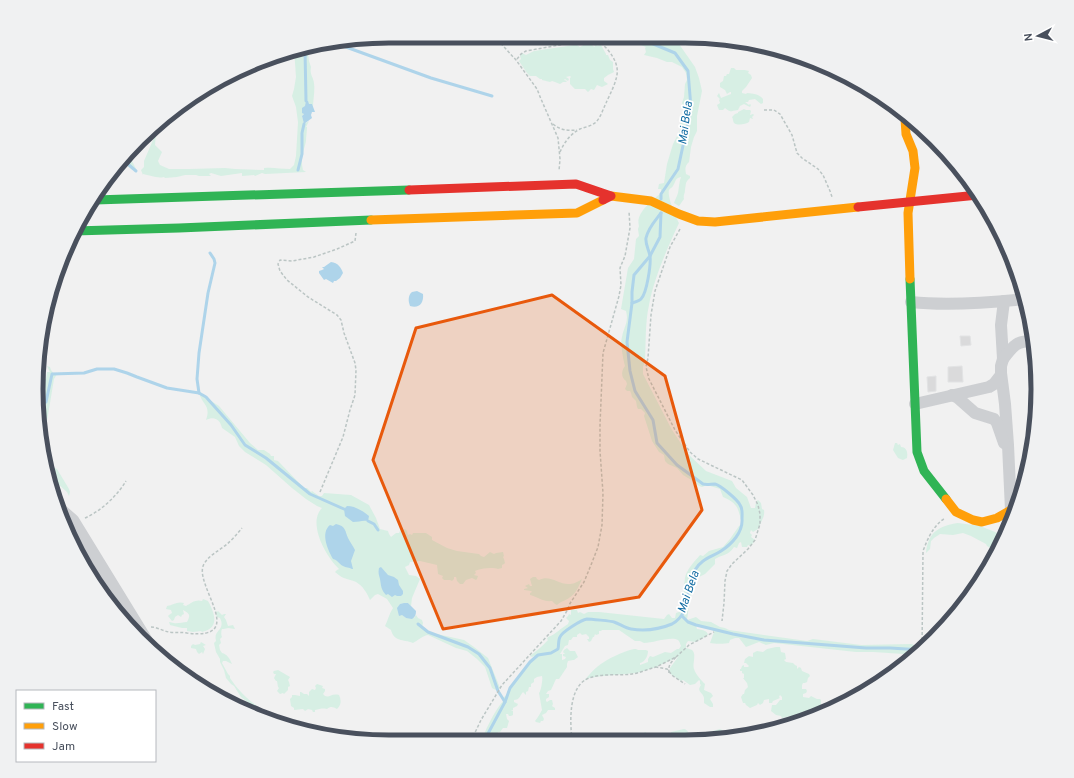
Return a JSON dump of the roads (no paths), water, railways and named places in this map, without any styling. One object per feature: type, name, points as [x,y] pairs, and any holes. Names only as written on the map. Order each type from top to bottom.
[{"type":"main road","points":[[905,122],[906,134],[913,152],[915,168],[908,213],[917,452],[924,471],[956,512],[972,520],[982,522],[997,518],[1008,512]]},
{"type":"main road","points":[[99,200],[576,184],[611,196],[651,201],[698,220],[715,222],[972,196]]},
{"type":"main road","points":[[82,231],[577,213],[611,196]]},
{"type":"street","points":[[911,302],[949,304],[1019,300]]},
{"type":"street","points":[[1003,360],[1001,325],[1004,301]]},
{"type":"street","points":[[1012,502],[1001,366],[1003,360],[1012,347],[1018,343],[1027,340]]},
{"type":"street","points":[[915,404],[989,387],[994,384],[1001,375]]},
{"type":"street","points":[[952,395],[962,401],[975,413],[994,419],[997,423],[1008,453]]},
{"type":"street","points":[[71,523],[121,608]]},
{"type":"street","points":[[124,611],[140,629]]},
{"type":"water","points":[[306,101],[308,101],[309,104],[312,104],[315,112],[312,112],[312,118],[304,124],[302,116],[304,114],[302,113],[302,108],[305,106]]},
{"type":"water","points":[[331,262],[336,263],[343,273],[340,278],[333,283],[326,279],[324,280],[319,273],[319,271],[324,269],[322,267]]},
{"type":"water","points":[[417,291],[423,294],[422,303],[416,307],[410,306],[409,296],[412,292]]},
{"type":"water","points":[[347,506],[364,512],[369,516],[368,521],[353,522],[345,516],[344,509]]},
{"type":"water","points":[[336,524],[345,529],[355,550],[351,561],[353,569],[344,567],[333,559],[327,546],[325,537],[327,528],[330,525],[333,526]]},
{"type":"water","points":[[381,567],[388,575],[398,580],[403,591],[401,596],[395,595],[392,597],[384,593],[379,574],[379,568]]},
{"type":"water","points":[[408,603],[416,611],[415,616],[412,619],[406,618],[402,615],[399,616],[397,608],[400,604]]},
{"type":"waterway","name":"Mai Bela","points":[[651,43],[675,53],[688,71],[691,108],[678,169],[661,194],[661,199]]},
{"type":"waterway","points":[[343,46],[431,78],[492,96]]},
{"type":"waterway","points":[[305,54],[306,101]]},
{"type":"waterway","points":[[298,170],[302,154],[302,133],[304,124]]},
{"type":"waterway","points":[[127,163],[136,171]]},
{"type":"waterway","name":"Mai Bela","points":[[632,303],[641,299],[645,291],[650,260],[646,238],[650,228],[661,213]]},
{"type":"waterway","name":"Mai Bela","points":[[487,735],[505,702],[510,688],[530,662],[538,655],[551,653],[558,649],[559,638],[561,635],[576,624],[587,619],[612,622],[636,630],[647,630],[667,626],[679,619],[686,606],[692,576],[697,566],[729,545],[739,533],[741,528],[742,510],[739,503],[717,485],[703,484],[677,465],[657,443],[653,420],[635,391],[630,371],[627,342],[634,275],[650,256],[660,237],[661,213]]},
{"type":"waterway","points":[[199,393],[197,379],[199,353],[208,293],[215,263],[210,253]]},
{"type":"waterway","points":[[46,402],[52,374],[84,373],[97,369],[114,369],[167,388],[199,393],[206,397],[231,425],[245,445],[266,458],[310,494],[344,509]]},
{"type":"waterway","points":[[368,521],[374,524],[378,530]]},
{"type":"waterway","points":[[682,616],[688,622],[696,625],[764,640],[866,648],[913,649]]},
{"type":"waterway","points":[[418,624],[428,632],[468,647],[479,654],[490,668],[498,691],[505,702]]}]
